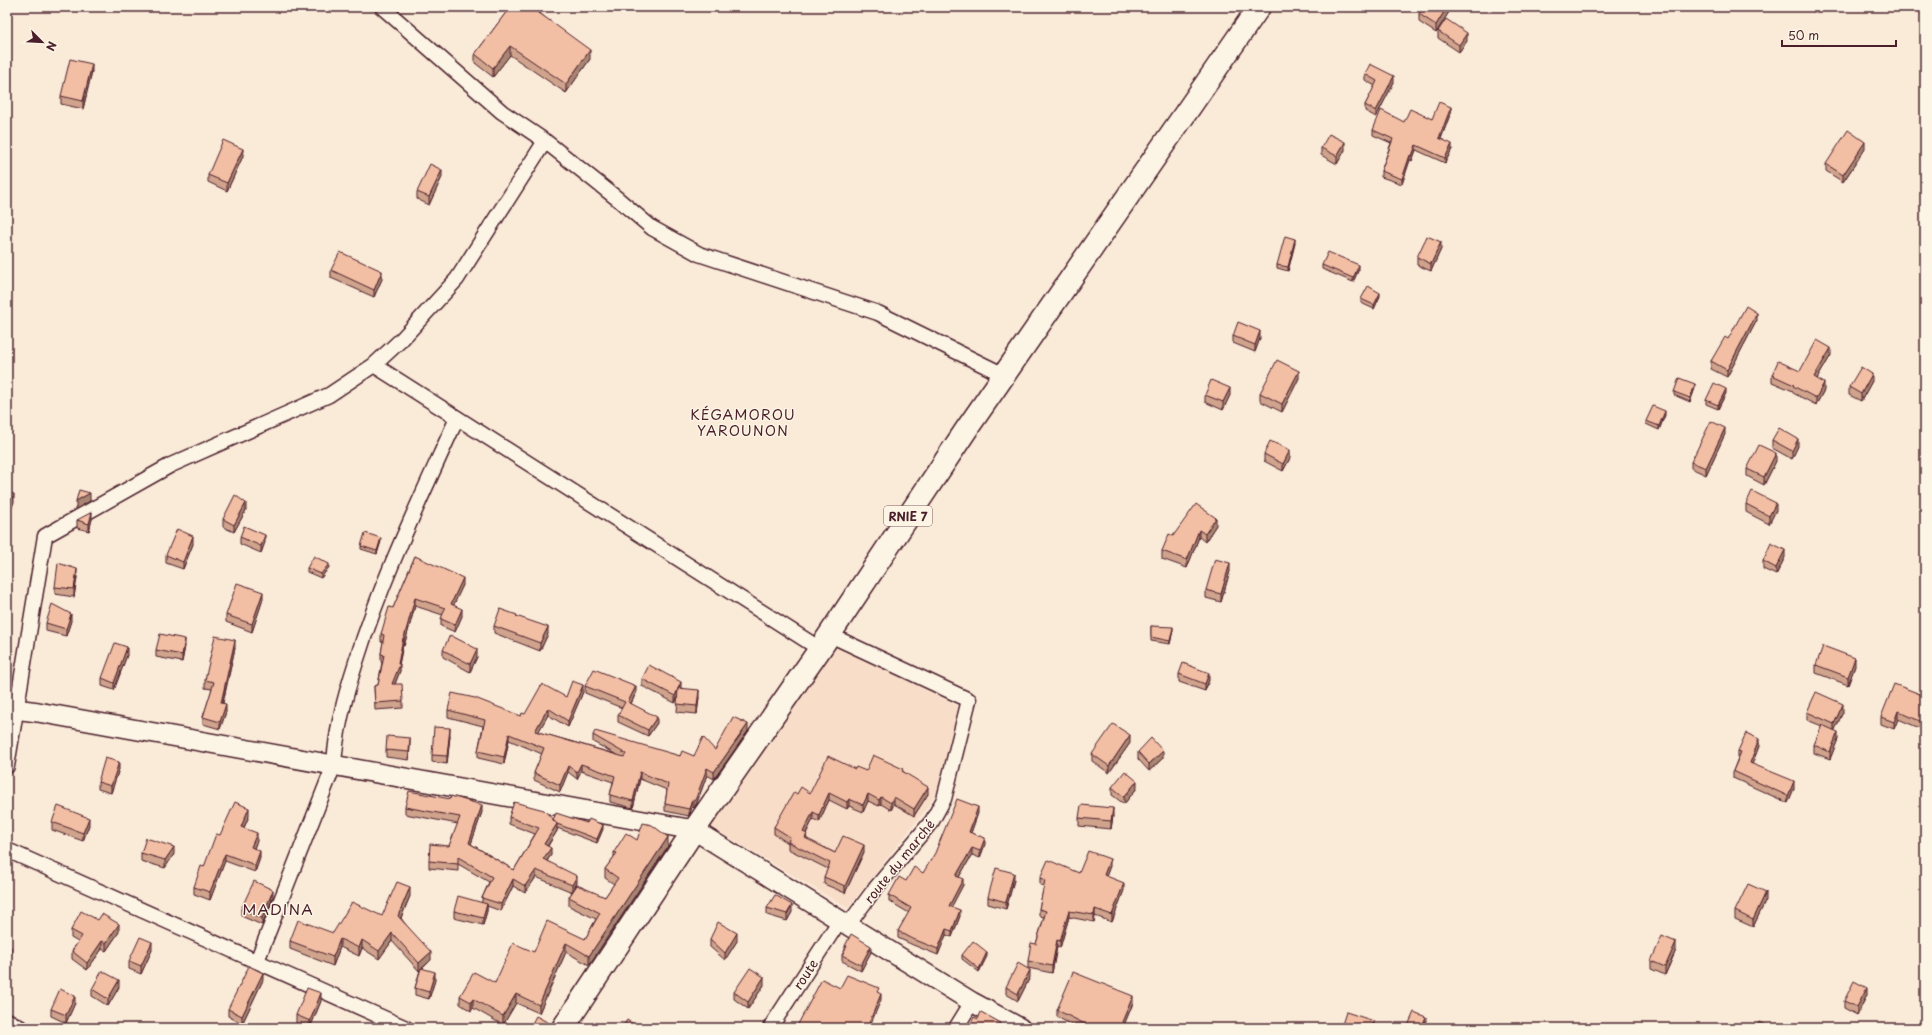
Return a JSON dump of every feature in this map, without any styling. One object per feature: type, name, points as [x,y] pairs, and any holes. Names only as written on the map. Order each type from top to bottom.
[{"type":"main road","name":"RNIE 7","points":[[563,1028],[694,830],[825,642],[1004,375],[1258,7]]},
{"type":"street","points":[[382,7],[502,112],[545,141],[652,228],[699,254],[878,313],[1004,375]]},
{"type":"street","points":[[7,766],[12,709],[45,536],[171,465],[329,396],[374,366],[402,339],[457,279],[545,141]]},
{"type":"street","points":[[374,366],[825,642]]},
{"type":"street","points":[[257,961],[334,765],[335,741],[343,703],[366,631],[389,572],[457,418]]},
{"type":"street","name":"route du marché","points":[[825,642],[969,700],[944,799],[932,821],[874,890],[844,922]]},
{"type":"street","points":[[12,709],[694,830],[972,1002],[1020,1028]]},
{"type":"street","points":[[7,850],[406,1028]]},
{"type":"street","name":"route","points":[[770,1028],[844,922]]},
{"type":"street","points":[[956,1028],[972,1002]]},
{"type":"street","points":[[7,1020],[21,1028]]},
{"type":"shaded area","points":[[834,645],[958,706],[938,789],[927,808],[848,908],[708,825]]},
{"type":"building","points":[[510,7],[537,7],[535,10],[590,50],[566,84],[510,46],[493,68],[475,54]]},
{"type":"building","points":[[1424,7],[1447,7],[1436,25],[1419,14]]},
{"type":"building","points":[[1446,19],[1467,33],[1459,45],[1438,31]]},
{"type":"building","points":[[70,59],[92,64],[83,101],[61,96]]},
{"type":"building","points":[[1370,64],[1394,76],[1376,111],[1365,105],[1377,81],[1365,74]]},
{"type":"building","points":[[1439,102],[1451,107],[1439,138],[1452,144],[1445,158],[1416,145],[1412,156],[1410,155],[1402,179],[1381,171],[1393,139],[1373,130],[1381,110],[1404,122],[1410,109],[1432,119]]},
{"type":"building","points":[[1848,130],[1865,142],[1843,175],[1826,164]]},
{"type":"building","points":[[1329,134],[1345,142],[1337,156],[1321,148]]},
{"type":"building","points":[[223,140],[243,149],[227,183],[208,175]]},
{"type":"building","points":[[430,164],[442,170],[429,197],[417,192]]},
{"type":"building","points":[[1285,236],[1295,239],[1288,267],[1277,265]]},
{"type":"building","points":[[1427,236],[1441,242],[1431,264],[1417,257]]},
{"type":"building","points":[[340,252],[382,271],[374,290],[331,270]]},
{"type":"building","points":[[1328,252],[1359,265],[1353,278],[1322,265]]},
{"type":"building","points":[[1368,286],[1380,293],[1374,305],[1361,299]]},
{"type":"building","points":[[1746,306],[1757,313],[1727,370],[1711,361],[1725,337],[1728,339]]},
{"type":"building","points":[[1238,322],[1260,331],[1255,345],[1233,336]]},
{"type":"building","points":[[1817,340],[1831,348],[1814,377],[1824,383],[1816,398],[1793,386],[1794,385],[1772,375],[1778,361],[1800,371]]},
{"type":"building","points":[[1277,360],[1299,371],[1282,404],[1260,393]]},
{"type":"building","points":[[1861,367],[1872,374],[1861,394],[1849,387]]},
{"type":"building","points":[[1679,378],[1695,384],[1690,398],[1674,392]]},
{"type":"building","points":[[1211,380],[1230,388],[1223,402],[1205,395]]},
{"type":"building","points":[[1714,383],[1726,389],[1718,405],[1706,400]]},
{"type":"building","points":[[1653,406],[1665,411],[1659,426],[1646,421]]},
{"type":"building","points":[[1711,421],[1725,428],[1706,468],[1691,462]]},
{"type":"building","points":[[1779,428],[1798,439],[1792,451],[1772,440]]},
{"type":"building","points":[[1270,441],[1290,450],[1283,464],[1264,454]]},
{"type":"building","points":[[1759,445],[1776,453],[1764,477],[1747,469]]},
{"type":"building","points":[[79,490],[90,493],[76,501]]},
{"type":"building","points":[[1752,491],[1776,503],[1769,516],[1746,504]]},
{"type":"building","points":[[7,492],[14,494],[7,513]]},
{"type":"building","points":[[235,495],[246,503],[234,525],[223,519]]},
{"type":"building","points":[[1196,504],[1216,518],[1205,534],[1199,530],[1187,560],[1162,551],[1169,534],[1173,536]]},
{"type":"building","points":[[92,512],[89,524],[77,520]]},
{"type":"building","points":[[244,526],[265,535],[261,546],[240,537]]},
{"type":"building","points":[[177,529],[193,536],[183,562],[166,555]]},
{"type":"building","points":[[365,533],[381,538],[377,551],[361,546]]},
{"type":"building","points":[[1771,543],[1785,550],[1776,568],[1763,561]]},
{"type":"building","points":[[314,556],[329,564],[321,574],[307,568]]},
{"type":"building","points":[[415,556],[463,578],[451,604],[462,609],[455,625],[441,619],[445,608],[415,598],[403,638],[398,664],[400,664],[392,684],[402,684],[403,701],[375,703],[374,686],[378,685],[384,655],[381,654],[384,635],[381,634],[389,607],[393,608]]},
{"type":"building","points":[[1215,559],[1230,563],[1221,594],[1206,590]]},
{"type":"building","points":[[58,563],[77,569],[74,589],[55,587]]},
{"type":"building","points":[[237,583],[263,592],[252,624],[226,615]]},
{"type":"building","points":[[52,604],[71,614],[66,629],[46,623]]},
{"type":"building","points":[[500,609],[548,627],[540,643],[494,626]]},
{"type":"building","points":[[1151,626],[1173,627],[1170,641],[1151,637]]},
{"type":"building","points":[[160,634],[185,639],[182,655],[156,650]]},
{"type":"building","points":[[450,635],[477,649],[470,664],[443,650]]},
{"type":"building","points":[[215,636],[235,640],[221,703],[226,704],[220,722],[203,717],[214,682],[205,680]]},
{"type":"building","points":[[115,643],[127,647],[114,683],[102,678]]},
{"type":"building","points":[[1823,646],[1855,658],[1848,677],[1816,665]]},
{"type":"building","points":[[1183,663],[1209,673],[1205,684],[1179,674]]},
{"type":"building","points":[[649,665],[681,682],[675,696],[642,679]]},
{"type":"building","points":[[594,669],[636,686],[628,702],[657,717],[648,730],[618,715],[625,702],[585,686]]},
{"type":"building","points":[[572,681],[583,685],[568,721],[548,708],[535,731],[624,757],[626,754],[593,735],[595,731],[680,756],[682,751],[694,756],[703,737],[715,750],[733,717],[748,724],[714,772],[707,768],[696,798],[694,801],[692,800],[689,809],[665,804],[668,784],[640,772],[633,801],[610,795],[615,776],[581,764],[577,772],[568,766],[560,785],[534,773],[544,748],[509,734],[504,757],[478,751],[485,720],[448,710],[452,693],[475,698],[521,716],[522,713],[525,714],[542,684],[566,697]]},
{"type":"building","points":[[1894,684],[1920,694],[1921,692],[1925,693],[1925,714],[1922,722],[1898,711],[1894,722],[1881,717]]},
{"type":"building","points":[[678,688],[699,690],[697,706],[677,704]]},
{"type":"building","points":[[1816,692],[1843,704],[1834,724],[1807,712]]},
{"type":"building","points":[[1113,724],[1130,735],[1109,766],[1092,754]]},
{"type":"building","points":[[1822,725],[1838,732],[1830,752],[1814,745]]},
{"type":"building","points":[[434,727],[450,728],[447,756],[432,755]]},
{"type":"building","points":[[1746,733],[1759,739],[1750,763],[1794,781],[1788,796],[1733,771],[1741,752],[1738,751]]},
{"type":"building","points":[[387,736],[410,738],[409,752],[386,750]]},
{"type":"building","points":[[1151,738],[1163,751],[1149,764],[1138,752]]},
{"type":"building","points":[[873,755],[903,769],[902,771],[928,787],[914,809],[894,797],[891,803],[881,797],[879,800],[868,794],[863,805],[849,799],[847,802],[829,793],[819,815],[813,812],[803,832],[807,834],[805,838],[835,853],[843,836],[864,845],[845,886],[824,877],[830,863],[788,842],[790,837],[774,827],[794,792],[797,794],[801,787],[810,793],[828,756],[855,769],[856,767],[866,771]]},
{"type":"building","points":[[105,758],[119,762],[111,786],[98,782]]},
{"type":"building","points":[[1125,771],[1137,781],[1124,797],[1112,787]]},
{"type":"building","points":[[409,791],[450,799],[451,796],[482,805],[469,843],[514,870],[539,828],[509,817],[514,802],[544,810],[557,824],[544,844],[551,848],[543,859],[577,876],[572,885],[536,870],[525,886],[513,879],[501,904],[482,898],[492,877],[458,857],[458,864],[429,861],[430,844],[449,846],[460,817],[405,807]]},
{"type":"building","points":[[957,799],[978,807],[969,832],[985,838],[980,851],[972,848],[956,876],[963,879],[949,906],[960,910],[952,931],[946,929],[938,949],[898,931],[911,908],[889,895],[899,877],[906,881],[914,867],[923,873],[935,853]]},
{"type":"building","points":[[235,802],[249,808],[241,827],[257,833],[251,847],[260,851],[255,865],[225,854],[210,892],[194,887],[201,866],[204,867],[216,834],[220,835]]},
{"type":"building","points":[[1081,805],[1113,808],[1111,821],[1079,818]]},
{"type":"building","points":[[58,806],[89,818],[83,833],[52,822]]},
{"type":"building","points":[[556,813],[587,823],[589,819],[603,825],[597,839],[557,824],[553,820]]},
{"type":"building","points":[[643,823],[652,825],[668,837],[589,956],[566,943],[539,1005],[516,994],[503,1016],[473,999],[471,1002],[460,996],[474,972],[495,983],[513,943],[534,952],[547,921],[585,939],[600,913],[569,897],[577,885],[605,897],[618,878],[605,869],[617,853],[614,852],[626,833],[637,840]]},
{"type":"building","points":[[146,838],[174,847],[165,860],[141,853]]},
{"type":"building","points":[[1088,851],[1110,859],[1104,875],[1124,883],[1112,915],[1095,909],[1094,915],[1069,911],[1060,941],[1057,940],[1052,966],[1028,961],[1031,943],[1036,944],[1046,911],[1039,909],[1045,880],[1040,878],[1048,860],[1079,873]]},
{"type":"building","points":[[996,868],[1014,873],[1006,902],[988,897]]},
{"type":"building","points":[[254,881],[273,890],[262,918],[241,909]]},
{"type":"building","points":[[397,882],[410,887],[398,916],[431,952],[419,963],[392,933],[379,951],[362,940],[359,948],[340,939],[333,957],[290,941],[298,920],[333,933],[352,902],[382,916]]},
{"type":"building","points":[[1748,884],[1766,892],[1753,920],[1735,911]]},
{"type":"building","points":[[775,895],[792,905],[787,914],[767,908]]},
{"type":"building","points":[[458,896],[487,904],[483,918],[454,911]]},
{"type":"building","points":[[81,911],[98,920],[102,914],[119,924],[106,943],[102,941],[87,963],[72,951],[82,936],[71,930]]},
{"type":"building","points":[[718,922],[737,933],[725,953],[710,939]]},
{"type":"building","points":[[851,934],[871,946],[861,965],[842,955]]},
{"type":"building","points":[[1662,936],[1676,942],[1665,967],[1651,961]]},
{"type":"building","points":[[140,937],[152,942],[141,966],[129,961]]},
{"type":"building","points":[[973,941],[987,952],[979,969],[962,955]]},
{"type":"building","points":[[7,945],[11,947],[7,954]]},
{"type":"building","points":[[1018,963],[1030,970],[1018,994],[1006,987]]},
{"type":"building","points":[[249,966],[263,973],[242,1016],[228,1009]]},
{"type":"building","points":[[421,968],[435,972],[429,992],[415,988]]},
{"type":"building","points":[[750,968],[764,977],[748,1002],[734,992]]},
{"type":"building","points":[[102,971],[119,980],[108,999],[92,989]]},
{"type":"building","points":[[1073,972],[1133,996],[1122,1022],[1129,1026],[1128,1028],[1093,1028],[1057,1010]]},
{"type":"building","points":[[847,975],[879,988],[877,992],[881,994],[867,1028],[796,1028],[822,979],[840,988]]},
{"type":"building","points":[[1854,981],[1867,988],[1857,1007],[1844,1001]]},
{"type":"building","points":[[307,988],[321,993],[310,1021],[296,1015]]},
{"type":"building","points":[[60,989],[75,996],[66,1015],[51,1009]]},
{"type":"building","points":[[981,1012],[1001,1023],[998,1028],[969,1028],[974,1017],[978,1019]]},
{"type":"building","points":[[1346,1012],[1374,1021],[1372,1028],[1341,1028]]},
{"type":"building","points":[[1414,1012],[1426,1017],[1421,1028],[1407,1028]]},
{"type":"building","points":[[536,1016],[549,1023],[546,1028],[530,1027]]},
{"type":"building","points":[[627,1020],[640,1028],[622,1028]]},
{"type":"building","points":[[1759,1022],[1771,1028],[1756,1028]]},
{"type":"district","name":"KÉGAMOROU YAROUNON","points":[[743,422]]},
{"type":"district","name":"MADINA","points":[[278,908]]}]
